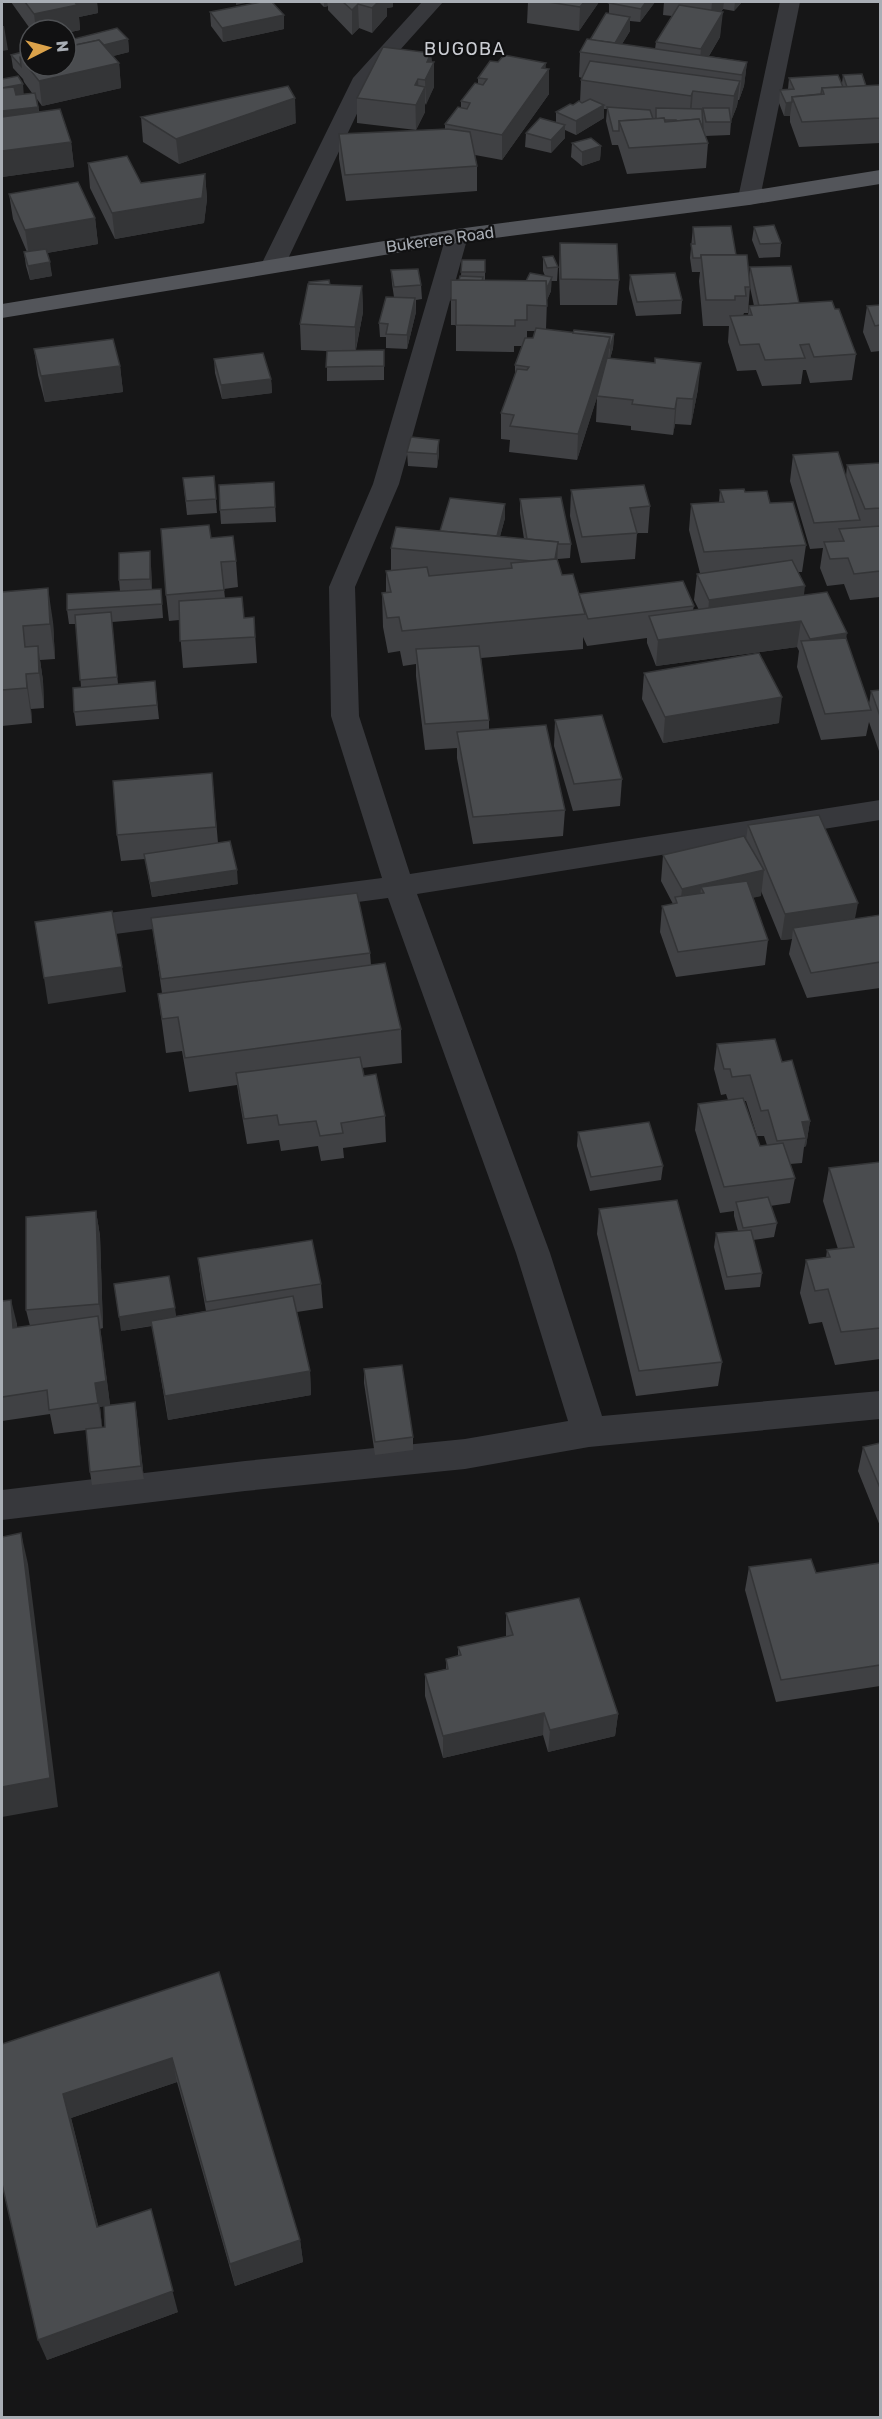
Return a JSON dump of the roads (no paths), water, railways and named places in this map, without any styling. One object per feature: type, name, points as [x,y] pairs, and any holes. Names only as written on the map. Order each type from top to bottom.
[{"type":"main road","name":"Bukerere Road","points":[[2,311],[457,236],[749,198],[880,177]]},
{"type":"street","points":[[273,265],[364,78],[433,2]]},
{"type":"street","points":[[749,198],[790,2]]},
{"type":"street","points":[[457,236],[386,484],[342,587],[345,716],[399,886],[533,1253],[589,1432]]},
{"type":"street","points":[[85,927],[399,886],[880,810]]},
{"type":"street","points":[[2,1505],[245,1476],[465,1454],[589,1432],[880,1405]]},
{"type":"district","name":"BUGOBA","points":[[465,49]]}]
